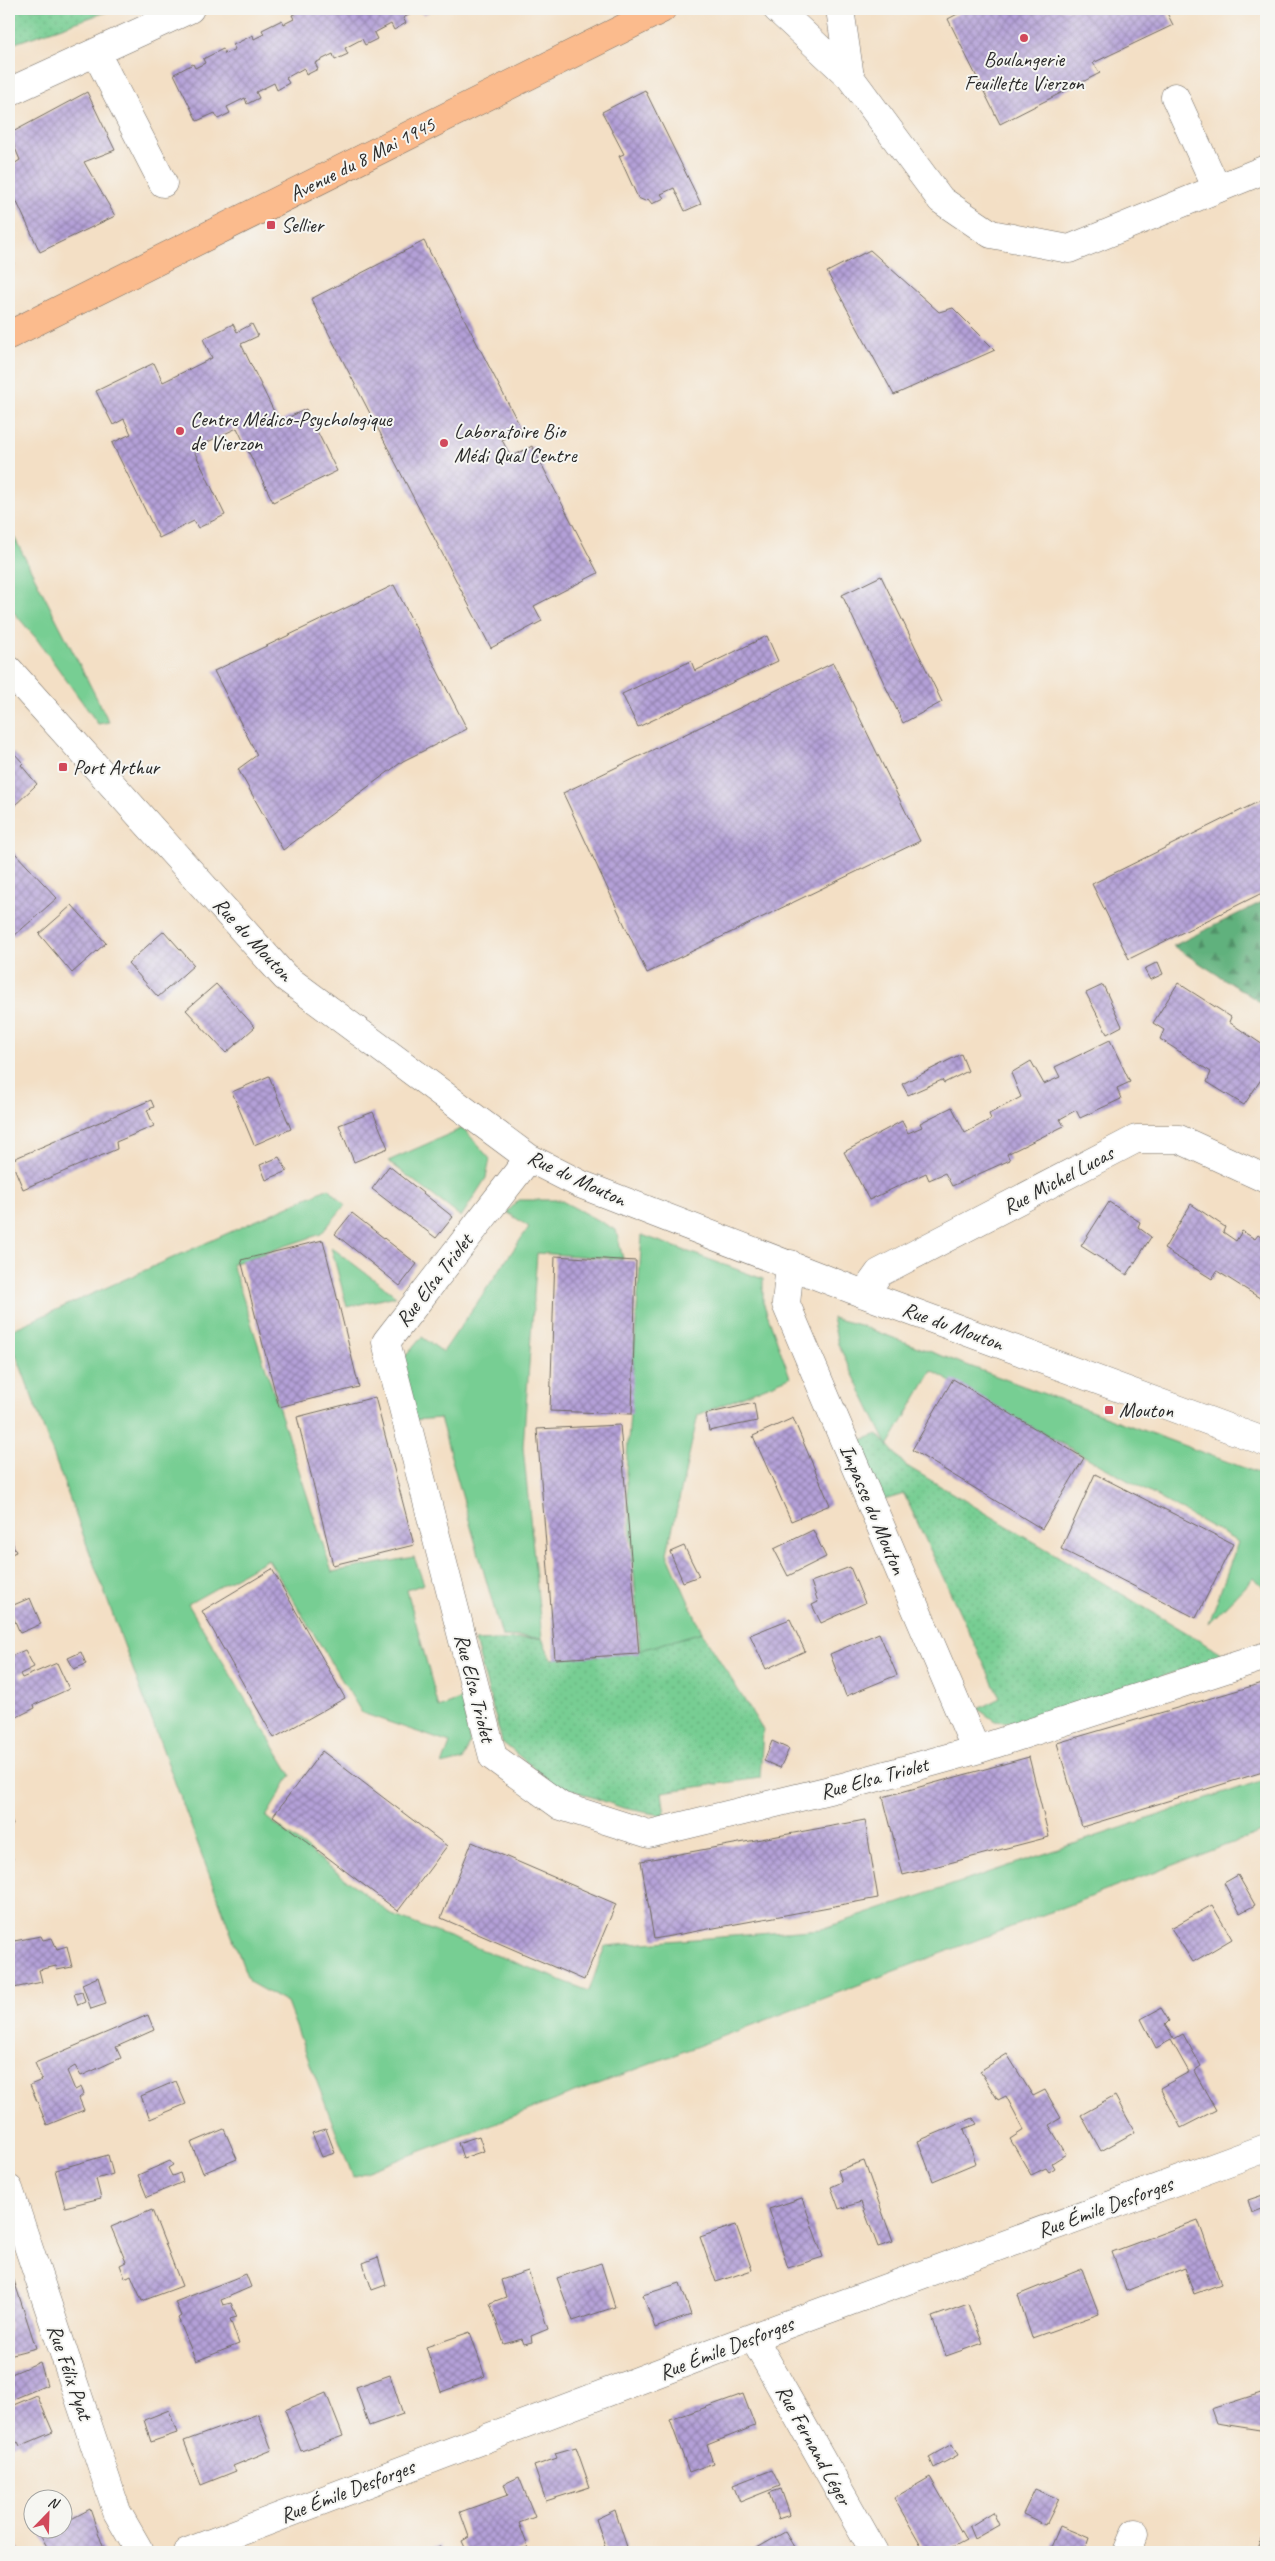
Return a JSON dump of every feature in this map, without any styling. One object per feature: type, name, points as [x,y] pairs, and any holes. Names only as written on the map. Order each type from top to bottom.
[{"type":"main road","name":"Avenue du 8 Mai 1945","points":[[9,335],[662,9]]},
{"type":"street","points":[[9,92],[190,9]]},
{"type":"street","points":[[777,9],[850,77],[942,200],[992,234],[1069,249],[1266,169]]},
{"type":"street","points":[[840,9],[850,77]]},
{"type":"street","points":[[96,53],[163,183]]},
{"type":"street","points":[[1175,97],[1217,189]]},
{"type":"street","name":"Rue du Mouton","points":[[9,670],[286,977],[529,1158],[580,1184],[864,1294],[1266,1442]]},
{"type":"street","name":"Rue Michel Lucas","points":[[864,1294],[879,1273],[1136,1139],[1179,1139],[1266,1179]]},
{"type":"street","name":"Rue Elsa Triolet","points":[[529,1158],[386,1342],[493,1757],[561,1806],[649,1834],[846,1786],[976,1750],[1266,1656]]},
{"type":"street","name":"Impasse du Mouton","points":[[790,1264],[786,1304],[976,1750]]},
{"type":"street","name":"Rue Émile Desforges","points":[[187,2552],[753,2337],[1266,2148]]},
{"type":"street","name":"Rue Félix Pyat","points":[[9,2189],[117,2512],[140,2552]]},
{"type":"street","name":"Rue Fernand Léger","points":[[753,2337],[874,2552]]},
{"type":"green space","points":[[9,9],[115,9],[9,45]]},
{"type":"green space","points":[[9,527],[109,722],[98,724],[36,638],[9,607]]},
{"type":"green space","points":[[1266,900],[1266,1006],[1173,946]]},
{"type":"green space","points":[[463,1128],[490,1159],[486,1178],[461,1217],[388,1161]]},
{"type":"green space","points":[[329,1188],[345,1205],[321,1234],[232,1264],[332,1572],[414,1557],[424,1584],[407,1590],[439,1708],[462,1699],[470,1743],[463,1760],[442,1765],[450,1743],[362,1713],[268,1559],[188,1604],[291,1775],[266,1817],[392,1915],[589,1991],[605,1946],[822,1929],[1266,1779],[1266,1830],[353,2177],[287,2003],[249,1982],[9,1335],[9,1331]]},
{"type":"green space","points":[[519,1200],[560,1200],[616,1230],[623,1259],[537,1253],[523,1447],[542,1638],[502,1636],[440,1418],[414,1420],[402,1360],[422,1337],[443,1352],[529,1227],[507,1212]]},
{"type":"green space","points":[[642,1235],[763,1279],[763,1302],[790,1377],[698,1415],[667,1553],[702,1632],[640,1651],[626,1472]]},
{"type":"green space","points":[[331,1247],[396,1296],[347,1307]]},
{"type":"green space","points":[[832,1318],[856,1324],[1266,1476],[1266,1591],[1254,1577],[1209,1623],[1238,1542],[932,1371],[888,1446],[838,1344]]},
{"type":"green space","points":[[878,1434],[905,1465],[1226,1656],[1015,1723],[995,1721],[978,1709],[1000,1698],[904,1494],[881,1501],[853,1443]]},
{"type":"green space","points":[[702,1632],[763,1730],[760,1778],[662,1792],[665,1816],[623,1808],[552,1783],[502,1742],[475,1641],[542,1638],[551,1659],[631,1653]]},
{"type":"building","points":[[304,9],[420,9],[403,18],[406,23],[394,30],[391,24],[374,33],[377,39],[365,45],[362,39],[345,48],[348,54],[335,60],[333,54],[315,63],[318,69],[306,75],[304,68],[286,78],[289,83],[277,90],[274,83],[256,92],[259,98],[247,104],[245,98],[227,107],[230,113],[218,119],[215,113],[197,121],[174,74],[193,64],[195,68],[205,63],[203,59],[223,49],[225,54],[235,49],[233,45],[253,35],[254,39],[264,34],[262,30],[282,20],[284,24],[294,19],[292,15]]},
{"type":"building","points":[[420,9],[435,9],[423,15]]},
{"type":"building","points":[[967,9],[1165,9],[1173,25],[1093,63],[1100,73],[1000,124],[948,19]]},
{"type":"building","points":[[645,90],[701,204],[685,211],[674,188],[661,194],[664,198],[652,204],[648,199],[645,201],[638,198],[619,156],[624,154],[602,112]]},
{"type":"building","points":[[87,92],[115,150],[84,162],[115,216],[40,252],[9,185],[9,167],[20,160],[9,134]]},
{"type":"building","name":"Laboratoire Bio Médi Qual Centre","points":[[424,241],[522,430],[502,440],[511,457],[532,446],[598,573],[534,606],[542,621],[491,648],[311,299]]},
{"type":"building","points":[[870,250],[939,312],[953,308],[995,350],[894,395],[827,272]]},
{"type":"building","points":[[9,254],[14,264],[9,267]]},
{"type":"building","name":"Centre Médico-Psychologique de Vierzon","points":[[233,324],[237,332],[252,324],[258,336],[241,344],[279,422],[306,409],[337,471],[273,502],[237,428],[193,449],[225,515],[198,528],[194,521],[159,538],[112,443],[131,434],[124,419],[113,425],[96,391],[154,363],[163,382],[212,358],[203,339]]},
{"type":"building","points":[[881,576],[942,702],[903,723],[842,595]]},
{"type":"building","points":[[394,585],[467,729],[403,761],[283,850],[238,769],[257,755],[214,671]]},
{"type":"building","points":[[767,636],[778,661],[638,727],[622,694],[691,661],[695,671]]},
{"type":"building","points":[[833,663],[920,841],[647,973],[563,793]]},
{"type":"building","points":[[9,751],[12,754],[14,753],[23,763],[21,765],[37,784],[9,811]]},
{"type":"building","points":[[1266,798],[1266,891],[1129,959],[1092,884]]},
{"type":"building","points":[[14,852],[57,898],[14,936],[9,930],[9,857]]},
{"type":"building","points":[[72,905],[106,943],[72,973],[39,934]]},
{"type":"building","points":[[164,931],[194,965],[158,997],[128,963]]},
{"type":"building","points":[[1158,962],[1163,974],[1150,980],[1144,969]]},
{"type":"building","points":[[1178,983],[1231,1017],[1229,1022],[1266,1047],[1266,1072],[1244,1105],[1207,1082],[1211,1072],[1160,1039],[1164,1030],[1153,1023]]},
{"type":"building","points":[[216,984],[255,1027],[226,1053],[186,1010]]},
{"type":"building","points":[[1103,985],[1122,1026],[1107,1034],[1086,993]]},
{"type":"building","points":[[1110,1040],[1130,1082],[1117,1088],[1121,1099],[1080,1118],[1076,1110],[1060,1119],[1064,1126],[1007,1154],[1010,1160],[952,1186],[945,1173],[929,1180],[926,1173],[869,1200],[844,1152],[902,1121],[908,1133],[922,1127],[920,1123],[952,1107],[965,1133],[991,1119],[989,1114],[1021,1097],[1011,1073],[1031,1061],[1044,1084],[1060,1077],[1055,1067]]},
{"type":"building","points":[[961,1054],[968,1071],[944,1083],[942,1080],[908,1095],[902,1084]]},
{"type":"building","points":[[269,1076],[291,1129],[254,1145],[232,1092]]},
{"type":"building","points":[[151,1100],[154,1107],[147,1110],[154,1126],[116,1142],[117,1149],[23,1189],[11,1160]]},
{"type":"building","points":[[373,1112],[388,1148],[354,1162],[339,1125]]},
{"type":"building","points":[[279,1157],[287,1171],[266,1180],[260,1165]]},
{"type":"building","points":[[389,1166],[453,1217],[436,1238],[372,1189]]},
{"type":"building","points":[[1109,1202],[1140,1222],[1138,1227],[1151,1237],[1127,1275],[1081,1246]]},
{"type":"building","points":[[1191,1204],[1225,1227],[1223,1232],[1236,1241],[1242,1231],[1255,1239],[1258,1235],[1266,1241],[1266,1294],[1263,1300],[1217,1271],[1212,1279],[1164,1249]]},
{"type":"building","points":[[352,1213],[417,1264],[400,1286],[335,1234]]},
{"type":"building","points":[[323,1240],[359,1387],[279,1407],[241,1260]]},
{"type":"building","points":[[555,1256],[636,1261],[632,1414],[550,1411]]},
{"type":"building","points":[[953,1379],[1084,1458],[1042,1529],[912,1450]]},
{"type":"building","points":[[375,1397],[414,1545],[333,1565],[297,1417]]},
{"type":"building","points":[[754,1403],[757,1421],[709,1431],[706,1414]]},
{"type":"building","points":[[793,1418],[830,1505],[791,1521],[753,1436]]},
{"type":"building","points":[[620,1425],[639,1654],[555,1659],[537,1429]]},
{"type":"building","points":[[1095,1474],[1233,1544],[1196,1618],[1061,1549]]},
{"type":"building","points":[[813,1530],[826,1557],[788,1576],[774,1549]]},
{"type":"building","points":[[9,1534],[16,1552],[9,1555]]},
{"type":"building","points":[[684,1546],[699,1576],[683,1582],[670,1552]]},
{"type":"building","points":[[850,1567],[865,1603],[821,1623],[812,1605],[818,1602],[811,1582]]},
{"type":"building","points":[[272,1569],[345,1698],[274,1738],[202,1611]]},
{"type":"building","points":[[30,1598],[41,1624],[20,1633],[9,1607]]},
{"type":"building","points":[[790,1619],[805,1651],[766,1669],[750,1635]]},
{"type":"building","points":[[879,1633],[897,1675],[846,1696],[830,1654]]},
{"type":"building","points":[[25,1650],[34,1667],[20,1674],[22,1678],[57,1663],[69,1689],[34,1705],[35,1708],[9,1721],[9,1657]]},
{"type":"building","points":[[81,1652],[86,1664],[74,1669],[68,1658]]},
{"type":"building","points":[[1266,1682],[1266,1771],[1082,1827],[1057,1743]]},
{"type":"building","points":[[772,1741],[789,1749],[780,1768],[764,1761]]},
{"type":"building","points":[[322,1751],[447,1846],[398,1911],[273,1816]]},
{"type":"building","points":[[1029,1757],[1049,1837],[903,1875],[883,1797]]},
{"type":"building","points":[[9,1815],[13,1825],[9,1826]]},
{"type":"building","points":[[865,1820],[878,1898],[654,1939],[641,1861]]},
{"type":"building","points":[[472,1842],[616,1904],[584,1980],[441,1918]]},
{"type":"building","points":[[9,1848],[13,1859],[9,1861]]},
{"type":"building","points":[[1238,1875],[1255,1905],[1240,1913],[1224,1883]]},
{"type":"building","points":[[1212,1905],[1232,1939],[1193,1962],[1171,1928]]},
{"type":"building","points":[[9,1924],[14,1941],[41,1936],[43,1940],[52,1938],[57,1949],[67,1946],[72,1967],[57,1970],[56,1966],[39,1970],[42,1982],[9,1989]]},
{"type":"building","points":[[98,1977],[106,2004],[91,2009],[82,1984]]},
{"type":"building","points":[[82,1992],[85,2002],[78,2005],[74,1994]]},
{"type":"building","points":[[1161,2008],[1169,2021],[1165,2025],[1174,2039],[1183,2034],[1201,2066],[1194,2071],[1216,2110],[1181,2128],[1160,2088],[1189,2072],[1171,2040],[1156,2048],[1141,2019]]},
{"type":"building","points":[[148,2015],[154,2030],[116,2047],[121,2058],[81,2076],[75,2066],[67,2071],[75,2090],[81,2087],[84,2094],[79,2098],[84,2110],[47,2125],[30,2085],[42,2080],[35,2063]]},
{"type":"building","points":[[1007,2054],[1033,2096],[1045,2090],[1061,2118],[1049,2125],[1066,2154],[1052,2163],[1055,2168],[1049,2172],[1046,2168],[1031,2175],[1010,2139],[1024,2130],[1006,2096],[998,2100],[980,2071]]},
{"type":"building","points":[[176,2081],[186,2104],[150,2119],[141,2096]]},
{"type":"building","points":[[1115,2096],[1135,2132],[1101,2151],[1081,2115]]},
{"type":"building","points":[[973,2118],[977,2124],[964,2129],[976,2163],[933,2181],[918,2141]]},
{"type":"building","points":[[224,2129],[237,2159],[203,2173],[191,2143]]},
{"type":"building","points":[[326,2129],[335,2153],[322,2157],[312,2133]]},
{"type":"building","points":[[479,2136],[484,2151],[463,2158],[458,2143]]},
{"type":"building","points":[[108,2155],[113,2174],[96,2179],[101,2198],[65,2207],[55,2170]]},
{"type":"building","points":[[170,2161],[173,2165],[168,2168],[172,2176],[180,2173],[183,2182],[147,2197],[138,2175]]},
{"type":"building","points":[[864,2161],[893,2242],[878,2247],[861,2202],[839,2209],[831,2187],[842,2182],[838,2170]]},
{"type":"building","points":[[1266,2194],[1266,2220],[1262,2209],[1252,2213],[1248,2200]]},
{"type":"building","points":[[802,2198],[823,2257],[788,2268],[769,2209]]},
{"type":"building","points":[[152,2210],[182,2286],[142,2301],[131,2275],[125,2278],[120,2265],[126,2262],[111,2227]]},
{"type":"building","points":[[1198,2220],[1221,2284],[1194,2294],[1185,2268],[1126,2291],[1112,2252]]},
{"type":"building","points":[[736,2225],[752,2270],[716,2282],[700,2237]]},
{"type":"building","points":[[378,2257],[386,2285],[372,2290],[363,2263]]},
{"type":"building","points":[[601,2263],[615,2307],[573,2321],[557,2278]]},
{"type":"building","points":[[9,2265],[36,2348],[9,2355]]},
{"type":"building","points":[[1082,2269],[1099,2314],[1032,2338],[1018,2295]]},
{"type":"building","points":[[528,2271],[548,2329],[531,2336],[532,2342],[524,2344],[522,2339],[504,2344],[490,2303],[506,2297],[501,2280]]},
{"type":"building","points":[[246,2274],[251,2287],[221,2300],[223,2305],[231,2303],[237,2317],[230,2319],[239,2344],[196,2361],[178,2318],[181,2316],[175,2302]]},
{"type":"building","points":[[680,2283],[691,2315],[655,2328],[643,2295]]},
{"type":"building","points":[[968,2304],[983,2343],[946,2356],[932,2317]]},
{"type":"building","points":[[470,2332],[485,2376],[441,2392],[426,2347]]},
{"type":"building","points":[[40,2362],[47,2385],[9,2401],[9,2375]]},
{"type":"building","points":[[390,2375],[403,2414],[369,2426],[356,2387]]},
{"type":"building","points":[[326,2393],[343,2436],[301,2451],[285,2410]]},
{"type":"building","points":[[1261,2393],[1266,2409],[1266,2431],[1216,2423],[1211,2409]]},
{"type":"building","points":[[743,2394],[755,2426],[707,2445],[713,2463],[689,2472],[670,2420]]},
{"type":"building","points":[[37,2395],[53,2432],[20,2446],[18,2442],[9,2447],[9,2407]]},
{"type":"building","points":[[169,2410],[177,2433],[151,2442],[144,2420]]},
{"type":"building","points":[[258,2414],[272,2450],[233,2466],[236,2471],[201,2485],[184,2441]]},
{"type":"building","points":[[952,2444],[958,2455],[934,2468],[929,2457]]},
{"type":"building","points":[[576,2447],[590,2487],[546,2501],[534,2466],[557,2458],[555,2453]]},
{"type":"building","points":[[772,2470],[780,2486],[740,2502],[733,2485]]},
{"type":"building","points":[[519,2477],[535,2517],[519,2523],[528,2547],[515,2552],[467,2552],[462,2541],[469,2537],[460,2512],[508,2495],[504,2484]]},
{"type":"building","points":[[930,2477],[966,2540],[943,2552],[925,2552],[894,2498]]},
{"type":"building","points":[[781,2489],[790,2515],[778,2519],[769,2493]]},
{"type":"building","points":[[1035,2489],[1059,2499],[1046,2525],[1023,2514]]},
{"type":"building","points":[[90,2509],[105,2552],[50,2552],[42,2538],[72,2538],[72,2519]]},
{"type":"building","points":[[615,2510],[627,2547],[607,2552],[596,2519]]},
{"type":"building","points":[[993,2512],[999,2525],[974,2539],[969,2527]]},
{"type":"building","points":[[1060,2526],[1089,2538],[1085,2550],[1090,2552],[1049,2552]]},
{"type":"building","points":[[1266,2530],[1266,2552],[1257,2552]]},
{"type":"building","points":[[785,2532],[797,2552],[750,2552]]},
{"type":"building","points":[[17,2546],[21,2552],[9,2552],[9,2550]]},
{"type":"building","points":[[441,2546],[443,2552],[427,2551]]},
{"type":"place","name":"Boulangerie Feuillette Vierzon","points":[[1024,38]]},
{"type":"place","name":"Sellier","points":[[271,225]]},
{"type":"place","name":"Centre Médico-Psychologique de Vierzon","points":[[180,431]]},
{"type":"place","name":"Laboratoire Bio Médi Qual Centre","points":[[444,443]]},
{"type":"place","name":"Port Arthur","points":[[63,767]]},
{"type":"place","name":"Mouton","points":[[1109,1410]]}]
